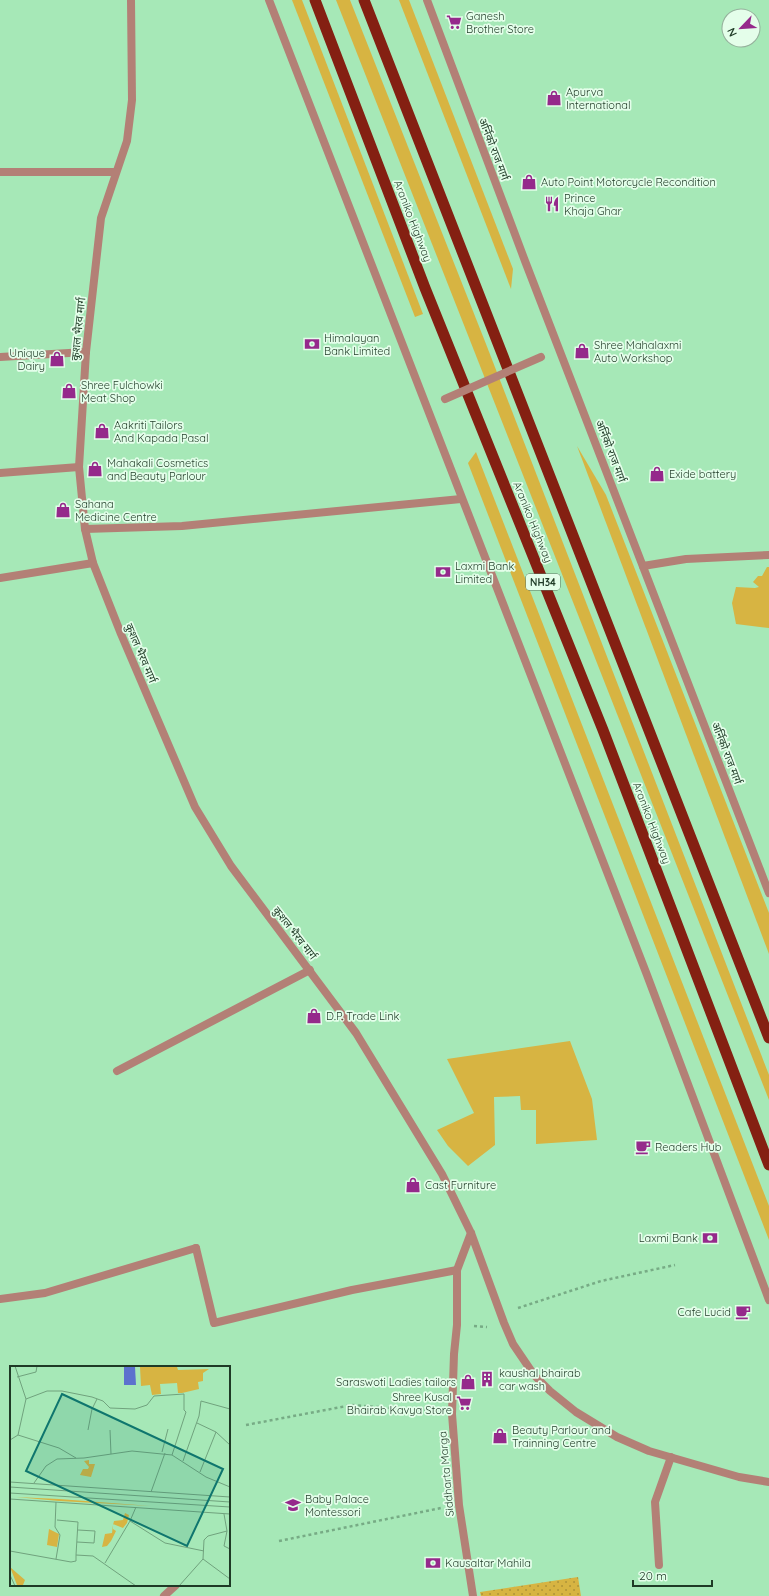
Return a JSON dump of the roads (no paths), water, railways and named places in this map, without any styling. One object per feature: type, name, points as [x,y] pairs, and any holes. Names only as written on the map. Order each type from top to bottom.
[{"type":"highway","name":"Araniko Highway","points":[[315,0],[425,288],[603,730],[769,1165]]},
{"type":"highway","points":[[364,0],[769,1038]]},
{"type":"street","name":"कुशल‌ भैरव मार्ग","points":[[131,0],[132,100],[127,141],[115,172],[101,218],[86,352],[79,466],[86,529],[93,563],[121,634],[195,807],[235,872],[356,1033],[442,1174],[472,1233],[500,1314],[513,1344],[534,1375],[550,1391],[576,1412],[617,1437],[649,1451],[739,1477],[769,1482]]},
{"type":"street","points":[[269,0],[461,499],[647,975],[769,1300]]},
{"type":"street","name":"अर्निको राज मार्ग","points":[[426,0],[769,893]]},
{"type":"street","points":[[0,172],[115,172]]},
{"type":"street","points":[[0,357],[86,352]]},
{"type":"street","points":[[445,399],[541,357]]},
{"type":"street","points":[[0,473],[79,466]]},
{"type":"street","points":[[86,529],[182,526],[461,499]]},
{"type":"street","points":[[643,566],[686,559],[769,555]]},
{"type":"street","points":[[0,578],[93,563]]},
{"type":"street","points":[[117,1071],[310,970]]},
{"type":"street","name":"Siddharta Marga","points":[[472,1233],[458,1270],[458,1325],[454,1354],[452,1408],[459,1505],[473,1596]]},
{"type":"street","points":[[0,1299],[46,1293],[196,1248],[214,1323],[352,1290],[458,1270]]},
{"type":"street","points":[[659,1565],[655,1502],[671,1457]]},
{"type":"street","points":[[164,1596],[175,1586]]},
{"type":"place","name":"Ganesh Brother Store","points":[[454,22]]},
{"type":"place","name":"Apurva International","points":[[554,98]]},
{"type":"place","name":"Auto Point Motorcycle Recondition","points":[[529,182]]},
{"type":"place","name":"Prince Khaja Ghar","points":[[552,204]]},
{"type":"place","name":"Himalayan Bank Limited","points":[[312,344]]},
{"type":"place","name":"Shree Mahalaxmi Auto Workshop","points":[[582,351]]},
{"type":"place","name":"Unique Dairy","points":[[57,359]]},
{"type":"place","name":"Shree Fulchowki Meat Shop","points":[[69,391]]},
{"type":"place","name":"Aakriti Tailors And Kapada Pasal","points":[[102,431]]},
{"type":"place","name":"Mahakali Cosmetics and Beauty Parlour","points":[[95,469]]},
{"type":"place","name":"Exide battery","points":[[657,474]]},
{"type":"place","name":"Sahana Medicine Centre","points":[[63,510]]},
{"type":"place","name":"Laxmi Bank Limited","points":[[443,572]]},
{"type":"place","name":"D.P. Trade Link","points":[[314,1016]]},
{"type":"place","name":"Readers Hub","points":[[643,1147]]},
{"type":"place","name":"Cast Furniture","points":[[413,1185]]},
{"type":"place","name":"Laxmi Bank","points":[[710,1238]]},
{"type":"place","name":"Cafe Lucid","points":[[743,1312]]},
{"type":"place","name":"kaushal bhairab car wash","points":[[487,1379]]},
{"type":"place","name":"Saraswoti Ladies tailors","points":[[468,1382]]},
{"type":"place","name":"Shree Kusal Bhairab Kavya Store","points":[[464,1403]]},
{"type":"place","name":"Beauty Parlour and Trainning Centre","points":[[500,1436]]},
{"type":"place","name":"Baby Palace Montessori","points":[[293,1505]]},
{"type":"place","name":"Kausaltar Mahila","points":[[433,1563]]}]
